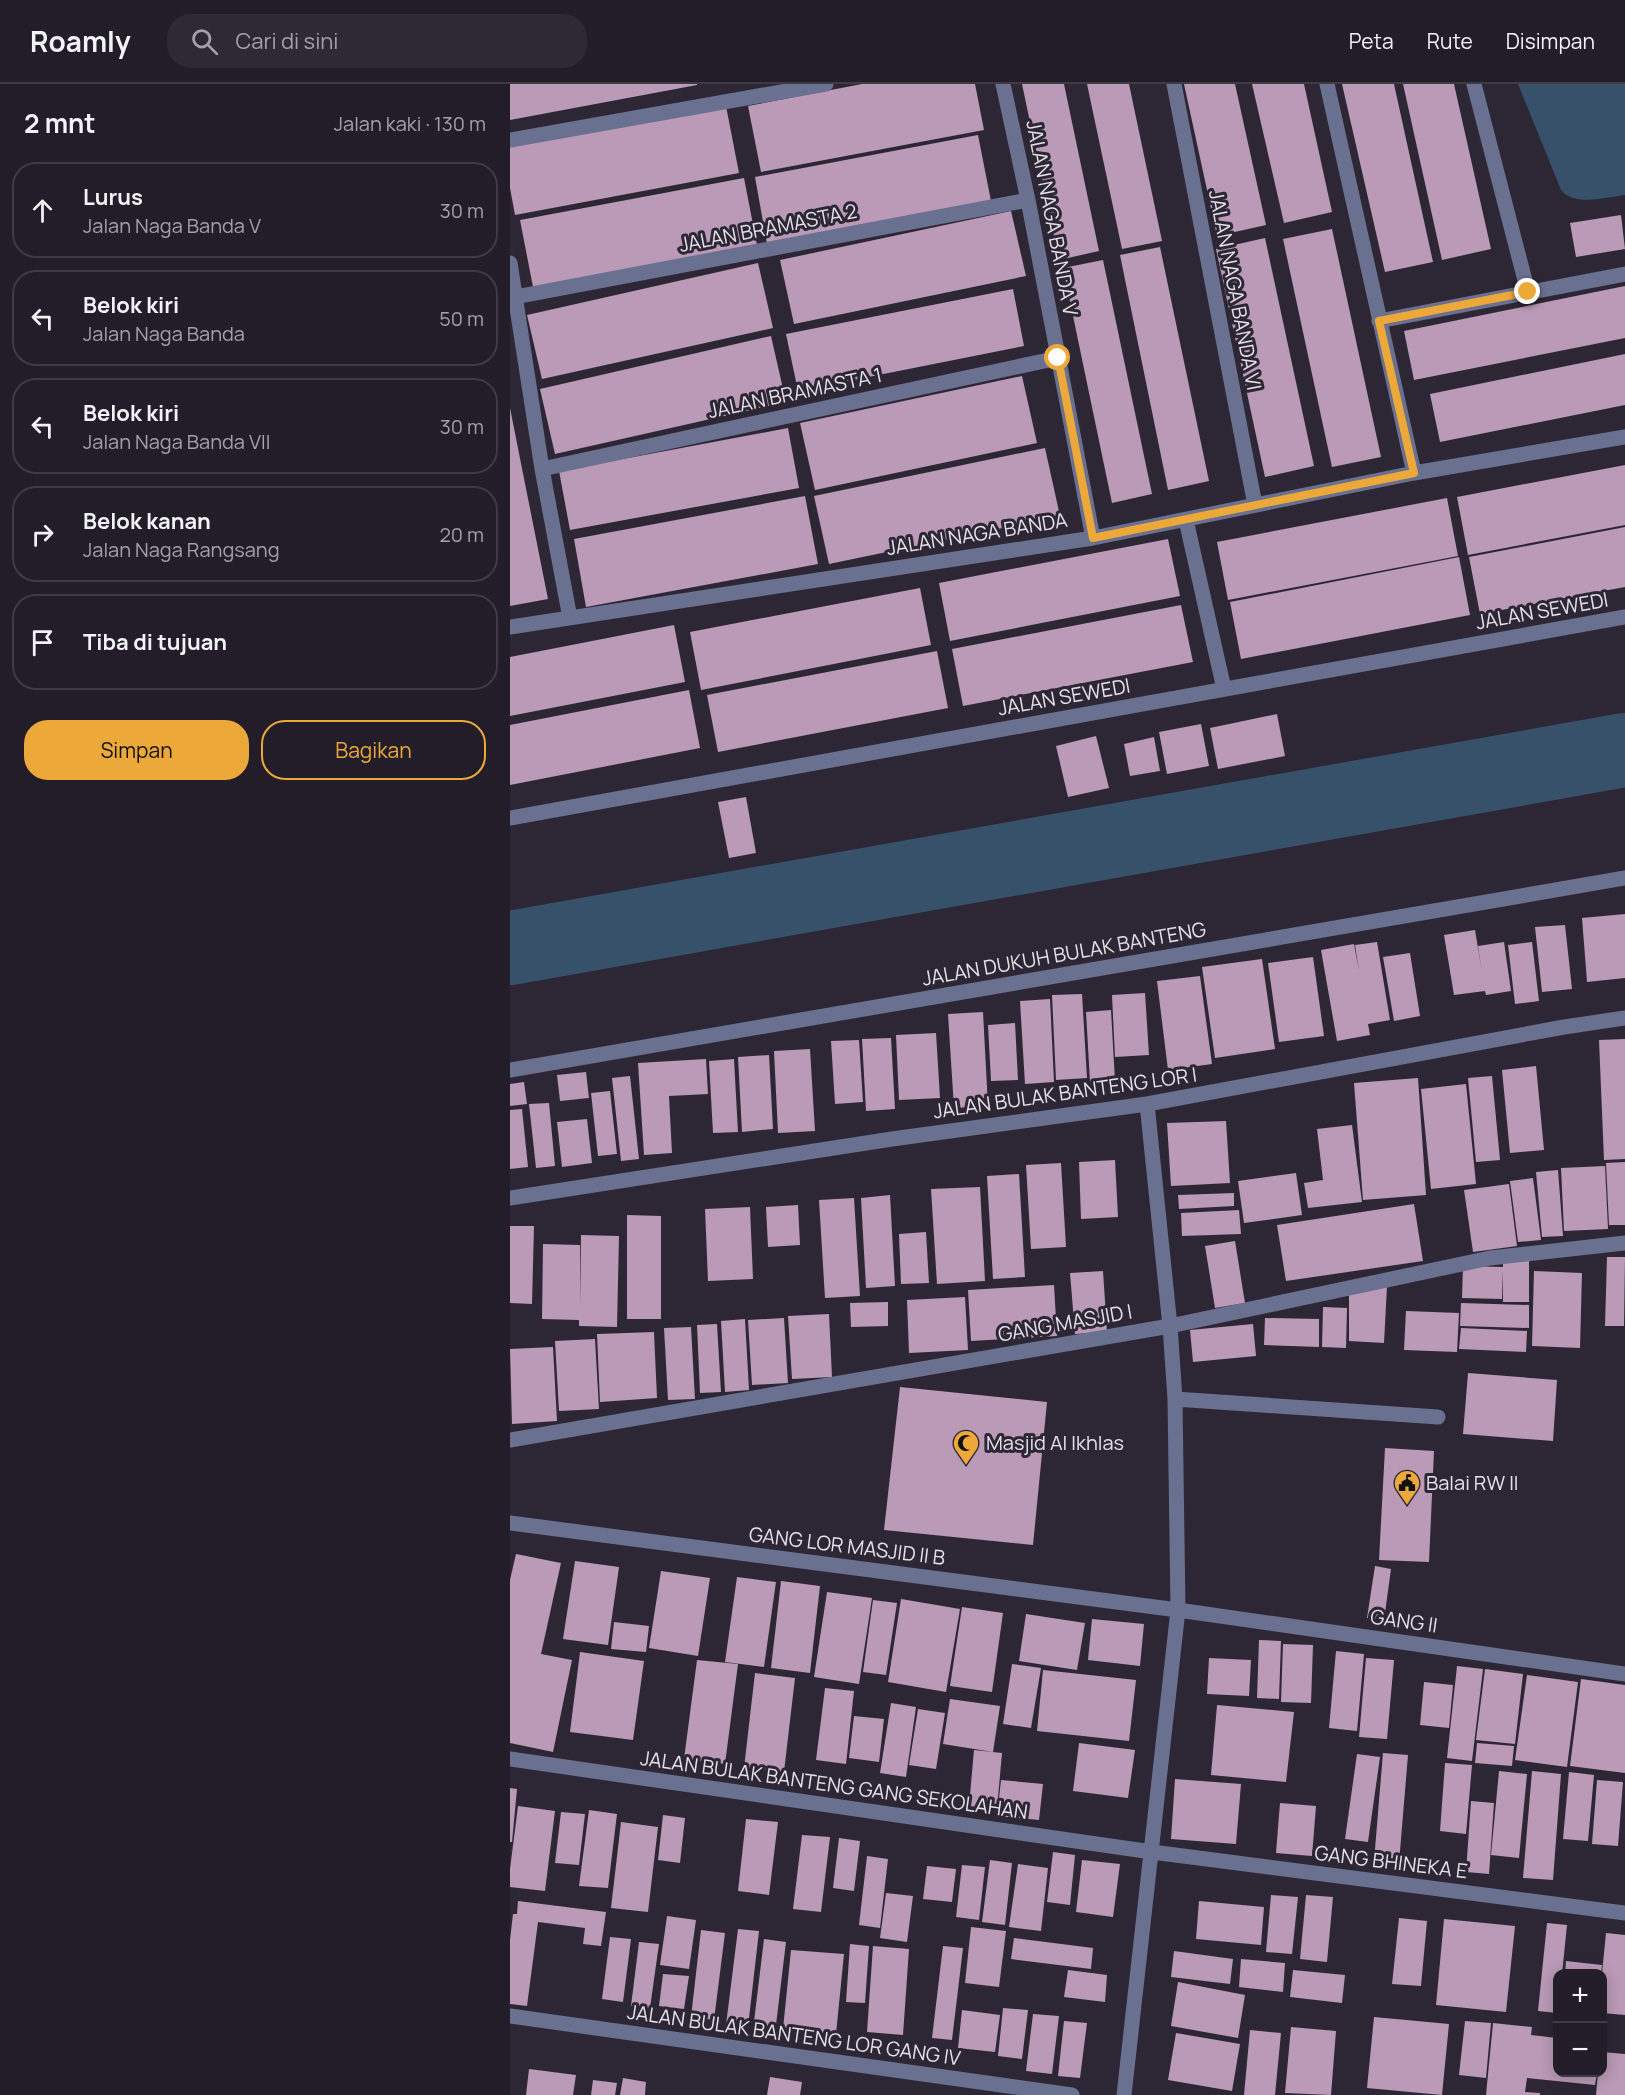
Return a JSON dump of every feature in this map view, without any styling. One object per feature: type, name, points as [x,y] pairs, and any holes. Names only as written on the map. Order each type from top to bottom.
[{"type":"street","points":[[510,140],[826,84]]},
{"type":"street","name":"JALAN NAGA BANDA V","points":[[1003,84],[1028,200],[1093,538]]},
{"type":"street","name":"JALAN NAGA BANDA VI","points":[[1174,84],[1255,505]]},
{"type":"street","points":[[1327,84],[1414,473]]},
{"type":"street","points":[[1474,84],[1528,292]]},
{"type":"street","name":"JALAN BRAMASTA 2","points":[[515,297],[1028,200]]},
{"type":"street","points":[[510,263],[542,469],[570,618]]},
{"type":"street","points":[[1379,321],[1625,274]]},
{"type":"street","name":"JALAN BRAMASTA 1","points":[[542,469],[1058,358]]},
{"type":"street","name":"JALAN NAGA BANDA","points":[[510,627],[1093,538],[1414,473],[1625,437]]},
{"type":"street","points":[[1186,520],[1224,689]]},
{"type":"street","name":"JALAN SEWEDI","points":[[510,818],[1625,617]]},
{"type":"street","name":"JALAN DUKUH BULAK BANTENG","points":[[510,1070],[1625,878]]},
{"type":"street","name":"JALAN BULAK BANTENG LOR I","points":[[510,1198],[892,1139],[1147,1104],[1552,1029],[1625,1018]]},
{"type":"street","points":[[1124,2095],[1178,1610],[1175,1399],[1170,1326],[1147,1104]]},
{"type":"street","name":"GANG MASJID I","points":[[510,1440],[1170,1326],[1490,1258],[1625,1243]]},
{"type":"street","points":[[1175,1399],[1438,1417]]},
{"type":"street","name":"GANG LOR MASJID II B","points":[[510,1523],[1178,1610]]},
{"type":"street","name":"GANG II","points":[[1178,1610],[1625,1674]]},
{"type":"street","name":"JALAN BULAK BANTENG GANG SEKOLAHAN","points":[[510,1759],[1152,1852]]},
{"type":"street","name":"GANG BHINEKA E","points":[[1152,1852],[1625,1913]]},
{"type":"street","name":"JALAN BULAK BANTENG LOR GANG IV","points":[[510,2016],[1072,2095]]},
{"type":"water","points":[[1518,84],[1625,84],[1625,195],[1582,200],[1567,195],[1561,190]]},
{"type":"building","points":[[510,84],[697,84],[697,85],[510,120]]},
{"type":"building","points":[[862,84],[975,84],[984,130],[761,172],[748,106]]},
{"type":"building","points":[[1022,84],[1064,84],[1099,251],[1059,260]]},
{"type":"building","points":[[1087,84],[1129,84],[1162,241],[1122,249]]},
{"type":"building","points":[[1184,84],[1235,84],[1266,225],[1217,236]]},
{"type":"building","points":[[1252,84],[1304,84],[1332,212],[1284,223]]},
{"type":"building","points":[[1342,84],[1394,84],[1433,262],[1385,272]]},
{"type":"building","points":[[1403,84],[1454,84],[1491,249],[1442,260]]},
{"type":"building","points":[[726,106],[739,173],[515,215],[510,188],[510,147]]},
{"type":"building","points":[[978,135],[991,201],[767,244],[755,177]]},
{"type":"building","points":[[744,178],[757,245],[533,287],[520,220]]},
{"type":"building","points":[[1011,211],[1026,276],[794,324],[780,260]]},
{"type":"building","points":[[1621,215],[1625,249],[1576,257],[1570,223]]},
{"type":"building","points":[[1332,229],[1381,457],[1332,467],[1283,239]]},
{"type":"building","points":[[1265,238],[1314,466],[1265,477],[1216,249]]},
{"type":"building","points":[[1160,247],[1209,481],[1168,490],[1120,255]]},
{"type":"building","points":[[1103,260],[1152,494],[1112,503],[1063,268]]},
{"type":"building","points":[[758,263],[773,328],[542,379],[527,315]]},
{"type":"building","points":[[1625,286],[1625,338],[1414,380],[1404,331]]},
{"type":"building","points":[[1013,289],[1024,346],[798,391],[786,334]]},
{"type":"building","points":[[771,336],[786,402],[555,454],[540,389]]},
{"type":"building","points":[[1625,354],[1625,405],[1440,442],[1430,394]]},
{"type":"building","points":[[1022,376],[1037,443],[815,490],[800,423]]},
{"type":"building","points":[[510,408],[548,599],[510,606]]},
{"type":"building","points":[[788,428],[799,488],[570,530],[559,471]]},
{"type":"building","points":[[1045,448],[1060,516],[829,564],[814,496]]},
{"type":"building","points":[[1625,465],[1625,525],[1468,555],[1457,497]]},
{"type":"building","points":[[805,496],[818,564],[586,607],[574,539]]},
{"type":"building","points":[[1447,498],[1458,556],[1228,600],[1217,542]]},
{"type":"building","points":[[1625,527],[1625,587],[1480,614],[1469,557]]},
{"type":"building","points":[[1168,539],[1180,596],[950,641],[939,583]]},
{"type":"building","points":[[1459,557],[1470,615],[1241,659],[1230,602]]},
{"type":"building","points":[[920,588],[931,645],[701,690],[690,632]]},
{"type":"building","points":[[1181,605],[1193,662],[963,706],[952,649]]},
{"type":"building","points":[[674,625],[685,682],[510,716],[510,657]]},
{"type":"building","points":[[937,651],[948,708],[718,752],[707,695]]},
{"type":"building","points":[[689,690],[700,748],[510,785],[510,725]]},
{"type":"building","points":[[1277,714],[1285,756],[1218,769],[1210,728]]},
{"type":"building","points":[[1201,724],[1209,766],[1167,774],[1159,732]]},
{"type":"building","points":[[1096,736],[1109,788],[1068,797],[1056,746]]},
{"type":"building","points":[[1154,737],[1160,771],[1130,776],[1124,744]]},
{"type":"building","points":[[746,797],[756,853],[729,858],[718,802]]},
{"type":"building","points":[[1625,914],[1625,978],[1587,982],[1582,918]]},
{"type":"building","points":[[1565,925],[1572,989],[1542,992],[1535,927]]},
{"type":"building","points":[[1475,930],[1482,972],[1478,946],[1504,942],[1511,991],[1486,995],[1485,991],[1454,995],[1444,935]]},
{"type":"building","points":[[1377,942],[1390,1020],[1368,1024],[1370,1035],[1337,1041],[1321,950],[1354,944],[1359,971],[1355,945]]},
{"type":"building","points":[[1532,942],[1539,1001],[1515,1004],[1508,945]]},
{"type":"building","points":[[1410,953],[1420,1016],[1394,1021],[1383,957]]},
{"type":"building","points":[[1313,957],[1324,1036],[1279,1042],[1268,963]]},
{"type":"building","points":[[1262,959],[1275,1049],[1215,1058],[1202,967]]},
{"type":"building","points":[[1200,976],[1212,1064],[1168,1070],[1157,981]]},
{"type":"building","points":[[1145,993],[1149,1055],[1115,1057],[1112,995]]},
{"type":"building","points":[[1082,994],[1087,1078],[1056,1080],[1052,995]]},
{"type":"building","points":[[1050,999],[1054,1082],[1025,1084],[1020,1001]]},
{"type":"building","points":[[1111,1010],[1115,1081],[1090,1082],[1086,1012]]},
{"type":"building","points":[[983,1012],[988,1106],[954,1108],[948,1014]]},
{"type":"building","points":[[1015,1023],[1018,1080],[991,1081],[988,1025]]},
{"type":"building","points":[[936,1033],[940,1098],[899,1100],[896,1035]]},
{"type":"building","points":[[891,1038],[895,1109],[866,1111],[862,1039]]},
{"type":"building","points":[[1625,1039],[1625,1159],[1604,1160],[1599,1040]]},
{"type":"building","points":[[859,1040],[863,1102],[835,1104],[831,1041]]},
{"type":"building","points":[[810,1049],[815,1131],[778,1133],[774,1051]]},
{"type":"building","points":[[769,1055],[773,1129],[742,1132],[738,1057]]},
{"type":"building","points":[[706,1059],[708,1094],[669,1096],[672,1153],[644,1155],[638,1063]]},
{"type":"building","points":[[734,1059],[738,1132],[713,1133],[709,1061]]},
{"type":"building","points":[[1536,1066],[1544,1150],[1510,1153],[1502,1070]]},
{"type":"building","points":[[586,1072],[589,1098],[560,1101],[557,1075]]},
{"type":"building","points":[[630,1076],[639,1159],[621,1161],[612,1078]]},
{"type":"building","points":[[1492,1076],[1500,1160],[1476,1162],[1468,1078]]},
{"type":"building","points":[[1418,1078],[1426,1195],[1363,1200],[1354,1083]]},
{"type":"building","points":[[524,1082],[527,1104],[510,1106],[510,1084]]},
{"type":"building","points":[[1466,1084],[1476,1184],[1431,1189],[1421,1089]]},
{"type":"building","points":[[610,1091],[617,1154],[598,1156],[591,1093]]},
{"type":"building","points":[[549,1103],[555,1166],[536,1168],[529,1104]]},
{"type":"building","points":[[522,1109],[528,1167],[510,1169],[510,1110]]},
{"type":"building","points":[[587,1119],[592,1163],[562,1167],[557,1122]]},
{"type":"building","points":[[1226,1121],[1230,1183],[1171,1186],[1167,1123]]},
{"type":"building","points":[[1352,1125],[1362,1202],[1308,1208],[1304,1183],[1323,1180],[1317,1129]]},
{"type":"building","points":[[1115,1160],[1118,1217],[1081,1219],[1079,1162]]},
{"type":"building","points":[[1625,1162],[1625,1225],[1609,1225],[1606,1163]]},
{"type":"building","points":[[1061,1163],[1066,1247],[1031,1249],[1026,1165]]},
{"type":"building","points":[[1605,1166],[1608,1229],[1564,1231],[1561,1168]]},
{"type":"building","points":[[1558,1170],[1563,1236],[1542,1237],[1536,1172]]},
{"type":"building","points":[[1296,1173],[1302,1215],[1244,1223],[1238,1181]]},
{"type":"building","points":[[1019,1174],[1025,1277],[993,1279],[987,1176]]},
{"type":"building","points":[[1533,1178],[1541,1240],[1518,1242],[1510,1181]]},
{"type":"building","points":[[1509,1184],[1517,1246],[1473,1252],[1464,1190]]},
{"type":"building","points":[[980,1187],[985,1281],[937,1284],[931,1189]]},
{"type":"building","points":[[1234,1193],[1234,1206],[1179,1209],[1178,1195]]},
{"type":"building","points":[[890,1195],[895,1286],[866,1288],[861,1198]]},
{"type":"building","points":[[854,1198],[860,1296],[825,1298],[819,1200]]},
{"type":"building","points":[[1414,1204],[1423,1261],[1286,1281],[1277,1225]]},
{"type":"building","points":[[798,1205],[800,1245],[768,1247],[766,1207]]},
{"type":"building","points":[[750,1207],[753,1279],[708,1281],[705,1209]]},
{"type":"building","points":[[1239,1210],[1241,1234],[1182,1236],[1181,1213]]},
{"type":"building","points":[[627,1215],[661,1216],[661,1319],[627,1319]]},
{"type":"building","points":[[510,1226],[534,1226],[532,1304],[510,1303]]},
{"type":"building","points":[[926,1232],[929,1283],[901,1284],[899,1234]]},
{"type":"building","points":[[581,1235],[619,1236],[617,1327],[579,1326],[579,1320],[542,1319],[543,1244],[580,1245],[580,1307]]},
{"type":"building","points":[[1235,1241],[1245,1303],[1215,1308],[1205,1246]]},
{"type":"building","points":[[1607,1257],[1625,1257],[1624,1326],[1605,1326]]},
{"type":"building","points":[[1529,1261],[1529,1302],[1503,1302],[1503,1271],[1502,1299],[1462,1298],[1463,1266],[1503,1267],[1503,1262]]},
{"type":"building","points":[[1103,1271],[1107,1332],[1075,1334],[1070,1273]]},
{"type":"building","points":[[1534,1271],[1582,1273],[1580,1348],[1532,1346]]},
{"type":"building","points":[[1054,1285],[1057,1336],[971,1341],[968,1290]]},
{"type":"building","points":[[1387,1286],[1384,1343],[1349,1341],[1349,1295]]},
{"type":"building","points":[[965,1297],[968,1350],[909,1353],[907,1300]]},
{"type":"building","points":[[888,1302],[888,1326],[851,1327],[850,1303]]},
{"type":"building","points":[[1461,1303],[1529,1305],[1529,1328],[1460,1326]]},
{"type":"building","points":[[1323,1307],[1347,1308],[1346,1348],[1322,1347]]},
{"type":"building","points":[[1406,1311],[1459,1313],[1457,1352],[1404,1350]]},
{"type":"building","points":[[829,1314],[832,1377],[792,1379],[788,1316]]},
{"type":"building","points":[[784,1318],[788,1383],[752,1385],[748,1320]]},
{"type":"building","points":[[1265,1318],[1319,1319],[1319,1347],[1264,1345]]},
{"type":"building","points":[[745,1319],[749,1390],[725,1392],[721,1321]]},
{"type":"building","points":[[717,1324],[721,1392],[700,1393],[697,1325]]},
{"type":"building","points":[[1253,1324],[1256,1356],[1193,1362],[1190,1330]]},
{"type":"building","points":[[691,1327],[695,1399],[668,1400],[664,1328]]},
{"type":"building","points":[[1461,1328],[1527,1331],[1526,1352],[1459,1349]]},
{"type":"building","points":[[654,1332],[657,1398],[600,1402],[597,1334]]},
{"type":"building","points":[[595,1339],[599,1409],[559,1411],[555,1341]]},
{"type":"building","points":[[553,1347],[557,1421],[512,1424],[510,1349]]},
{"type":"building","points":[[1468,1373],[1557,1380],[1553,1441],[1463,1434]]},
{"type":"building","name":"Masjid Al Ikhlas","points":[[900,1387],[1047,1402],[1033,1545],[884,1530]]},
{"type":"building","name":"Balai RW II","points":[[1385,1448],[1434,1451],[1429,1562],[1379,1560]]},
{"type":"building","points":[[516,1554],[561,1563],[541,1654],[572,1660],[553,1752],[510,1743],[510,1580]]},
{"type":"building","points":[[575,1561],[619,1567],[608,1645],[563,1639]]},
{"type":"building","points":[[1375,1566],[1391,1569],[1384,1620],[1367,1618]]},
{"type":"building","points":[[661,1571],[710,1578],[698,1656],[649,1648]]},
{"type":"building","points":[[737,1577],[776,1582],[764,1667],[725,1662]]},
{"type":"building","points":[[781,1581],[820,1586],[810,1673],[771,1668]]},
{"type":"building","points":[[827,1592],[872,1598],[859,1684],[814,1677]]},
{"type":"building","points":[[901,1599],[960,1609],[946,1692],[888,1682]]},
{"type":"building","points":[[873,1600],[897,1603],[886,1675],[863,1672]]},
{"type":"building","points":[[962,1607],[1003,1613],[992,1692],[950,1686]]},
{"type":"building","points":[[1026,1614],[1085,1623],[1077,1670],[1019,1661]]},
{"type":"building","points":[[1092,1619],[1144,1624],[1140,1666],[1088,1660]]},
{"type":"building","points":[[614,1622],[649,1626],[646,1652],[611,1649]]},
{"type":"building","points":[[1259,1640],[1281,1641],[1279,1699],[1257,1698]]},
{"type":"building","points":[[1283,1644],[1313,1645],[1311,1703],[1281,1702]]},
{"type":"building","points":[[1336,1651],[1364,1654],[1357,1731],[1329,1728]]},
{"type":"building","points":[[580,1652],[644,1661],[633,1740],[570,1732]]},
{"type":"building","points":[[1209,1658],[1251,1660],[1249,1696],[1207,1694]]},
{"type":"building","points":[[1366,1658],[1394,1660],[1387,1739],[1359,1737]]},
{"type":"building","points":[[697,1660],[738,1664],[725,1764],[684,1759]]},
{"type":"building","points":[[1012,1664],[1041,1668],[1031,1728],[1003,1724]]},
{"type":"building","points":[[1457,1666],[1483,1669],[1472,1761],[1447,1758]]},
{"type":"building","points":[[1485,1669],[1523,1674],[1515,1744],[1476,1740]]},
{"type":"building","points":[[1043,1670],[1136,1680],[1129,1741],[1037,1731]]},
{"type":"building","points":[[755,1673],[795,1678],[784,1772],[744,1768]]},
{"type":"building","points":[[1527,1675],[1578,1682],[1567,1767],[1515,1760]]},
{"type":"building","points":[[1581,1679],[1625,1685],[1625,1773],[1570,1766]]},
{"type":"building","points":[[1424,1682],[1453,1685],[1449,1728],[1420,1725]]},
{"type":"building","points":[[825,1688],[854,1691],[846,1764],[816,1760]]},
{"type":"building","points":[[950,1699],[1000,1706],[993,1752],[943,1744]]},
{"type":"building","points":[[891,1703],[916,1707],[906,1777],[880,1773]]},
{"type":"building","points":[[1217,1705],[1294,1712],[1286,1782],[1211,1775]]},
{"type":"building","points":[[918,1709],[945,1713],[936,1769],[909,1765]]},
{"type":"building","points":[[854,1716],[884,1719],[879,1762],[849,1758]]},
{"type":"building","points":[[1079,1743],[1135,1750],[1128,1798],[1073,1791]]},
{"type":"building","points":[[1477,1743],[1514,1746],[1512,1766],[1475,1763]]},
{"type":"building","points":[[974,1750],[1002,1753],[997,1809],[969,1806]]},
{"type":"building","points":[[1383,1753],[1408,1755],[1399,1863],[1374,1861]]},
{"type":"building","points":[[1357,1754],[1380,1757],[1368,1842],[1345,1839]]},
{"type":"building","points":[[1445,1763],[1472,1765],[1466,1834],[1440,1831]]},
{"type":"building","points":[[1499,1771],[1527,1774],[1519,1858],[1491,1855]]},
{"type":"building","points":[[1532,1771],[1561,1774],[1553,1880],[1523,1878]]},
{"type":"building","points":[[1569,1772],[1594,1775],[1588,1841],[1563,1839]]},
{"type":"building","points":[[1175,1779],[1241,1784],[1236,1844],[1171,1839]]},
{"type":"building","points":[[1001,1780],[1043,1784],[1039,1820],[997,1816]]},
{"type":"building","points":[[1597,1780],[1623,1782],[1618,1846],[1592,1844]]},
{"type":"building","points":[[510,1788],[517,1789],[512,1842],[510,1842]]},
{"type":"building","points":[[1471,1801],[1494,1803],[1489,1874],[1466,1872]]},
{"type":"building","points":[[1280,1803],[1316,1806],[1312,1856],[1276,1853]]},
{"type":"building","points":[[518,1806],[555,1811],[545,1891],[510,1887]]},
{"type":"building","points":[[589,1810],[617,1814],[608,1888],[579,1886]]},
{"type":"building","points":[[561,1812],[585,1814],[579,1865],[555,1863]]},
{"type":"building","points":[[663,1815],[685,1818],[680,1863],[658,1860]]},
{"type":"building","points":[[746,1819],[778,1822],[769,1895],[738,1891]]},
{"type":"building","points":[[621,1822],[658,1827],[648,1912],[611,1908]]},
{"type":"building","points":[[802,1835],[830,1837],[821,1912],[793,1909]]},
{"type":"building","points":[[839,1838],[860,1841],[854,1891],[833,1888]]},
{"type":"building","points":[[1053,1852],[1075,1855],[1070,1905],[1047,1902]]},
{"type":"building","points":[[867,1856],[888,1859],[880,1928],[859,1925]]},
{"type":"building","points":[[990,1860],[1012,1863],[1005,1925],[982,1922]]},
{"type":"building","points":[[1082,1860],[1120,1864],[1113,1917],[1076,1912]]},
{"type":"building","points":[[1018,1864],[1048,1868],[1041,1931],[1009,1927]]},
{"type":"building","points":[[962,1865],[985,1867],[979,1920],[956,1917]]},
{"type":"building","points":[[927,1866],[956,1869],[952,1902],[923,1899]]},
{"type":"building","points":[[886,1893],[913,1896],[907,1942],[880,1938]]},
{"type":"building","points":[[1271,1895],[1298,1897],[1292,1954],[1266,1952]]},
{"type":"building","points":[[1306,1895],[1333,1897],[1327,1962],[1300,1959]]},
{"type":"building","points":[[518,1901],[606,1912],[601,1946],[583,1944],[585,1928],[538,1922],[527,2006],[510,2004],[510,1940],[513,1914],[517,1914]]},
{"type":"building","points":[[1199,1901],[1264,1907],[1261,1945],[1196,1939]]},
{"type":"building","points":[[667,1916],[696,1920],[689,1969],[660,1965]]},
{"type":"building","points":[[1399,1918],[1427,1921],[1421,1986],[1392,1984]]},
{"type":"building","points":[[1444,1919],[1515,1926],[1506,2012],[1436,2005]]},
{"type":"building","points":[[1547,1923],[1567,1925],[1563,1969],[1553,1969],[1553,2013],[1538,2011]]},
{"type":"building","points":[[971,1927],[1006,1931],[999,1987],[965,1983]]},
{"type":"building","points":[[738,1929],[759,1931],[748,2027],[726,2025]]},
{"type":"building","points":[[701,1930],[725,1933],[714,2020],[691,2017]]},
{"type":"building","points":[[1606,1933],[1625,1935],[1625,2015],[1607,2013],[1607,1969],[1602,1969]]},
{"type":"building","points":[[610,1937],[631,1939],[623,2002],[602,1999]]},
{"type":"building","points":[[1014,1938],[1093,1948],[1091,1969],[1011,1959]]},
{"type":"building","points":[[764,1939],[786,1942],[775,2033],[753,2030]]},
{"type":"building","points":[[639,1942],[659,1944],[650,2008],[631,2006]]},
{"type":"building","points":[[850,1944],[869,1946],[865,2003],[846,2002]]},
{"type":"building","points":[[873,1946],[909,1949],[903,2035],[867,2032]]},
{"type":"building","points":[[943,1946],[963,1948],[952,2040],[932,2038]]},
{"type":"building","points":[[791,1950],[844,1954],[836,2034],[783,2029]]},
{"type":"building","points":[[1174,1951],[1233,1959],[1230,1984],[1171,1977]]},
{"type":"building","points":[[1241,1959],[1285,1963],[1283,1992],[1239,1987]]},
{"type":"building","points":[[1566,1961],[1602,1965],[1602,1969],[1565,1969]]},
{"type":"building","points":[[1068,1970],[1107,1975],[1105,2002],[1064,1997]]},
{"type":"building","points":[[1293,1970],[1345,1975],[1342,2003],[1290,1997]]},
{"type":"building","points":[[663,1974],[689,1976],[684,2009],[659,2006]]},
{"type":"building","points":[[1178,1982],[1245,1995],[1238,2038],[1171,2026]]},
{"type":"building","points":[[1003,2008],[1028,2010],[1022,2059],[998,2056]]},
{"type":"building","points":[[962,2010],[1000,2015],[995,2052],[958,2048]]},
{"type":"building","points":[[1033,2014],[1059,2016],[1052,2074],[1026,2071]]},
{"type":"building","points":[[1374,2017],[1449,2024],[1442,2095],[1367,2088]]},
{"type":"building","points":[[1064,2021],[1087,2023],[1080,2078],[1058,2076]]},
{"type":"building","points":[[1465,2021],[1491,2023],[1486,2078],[1459,2075]]},
{"type":"building","points":[[1493,2023],[1532,2027],[1531,2035],[1553,2038],[1553,2077],[1596,2077],[1595,2085],[1527,2078],[1525,2092],[1540,2093],[1540,2095],[1486,2095]]},
{"type":"building","points":[[1291,2027],[1336,2031],[1331,2095],[1285,2093]]},
{"type":"building","points":[[1250,2030],[1281,2033],[1275,2095],[1244,2095]]},
{"type":"building","points":[[1176,2033],[1240,2044],[1232,2091],[1168,2080]]},
{"type":"building","points":[[1607,2052],[1625,2054],[1625,2095],[1596,2095],[1598,2077],[1607,2077]]},
{"type":"building","points":[[529,2069],[576,2075],[573,2095],[526,2095]]},
{"type":"building","points":[[770,2077],[802,2082],[800,2095],[767,2095]]},
{"type":"building","points":[[623,2078],[646,2082],[645,2095],[620,2095]]},
{"type":"building","points":[[593,2080],[617,2083],[615,2095],[591,2095]]},
{"type":"waterway","points":[[510,948],[1625,750]]},
{"type":"place","name":"Masjid Al Ikhlas","points":[[966,1466]]},
{"type":"place","name":"Balai RW II","points":[[1407,1506]]},
{"type":"route","points":[[1058,358],[1093,538],[1414,473],[1379,321],[1528,292]]}]
